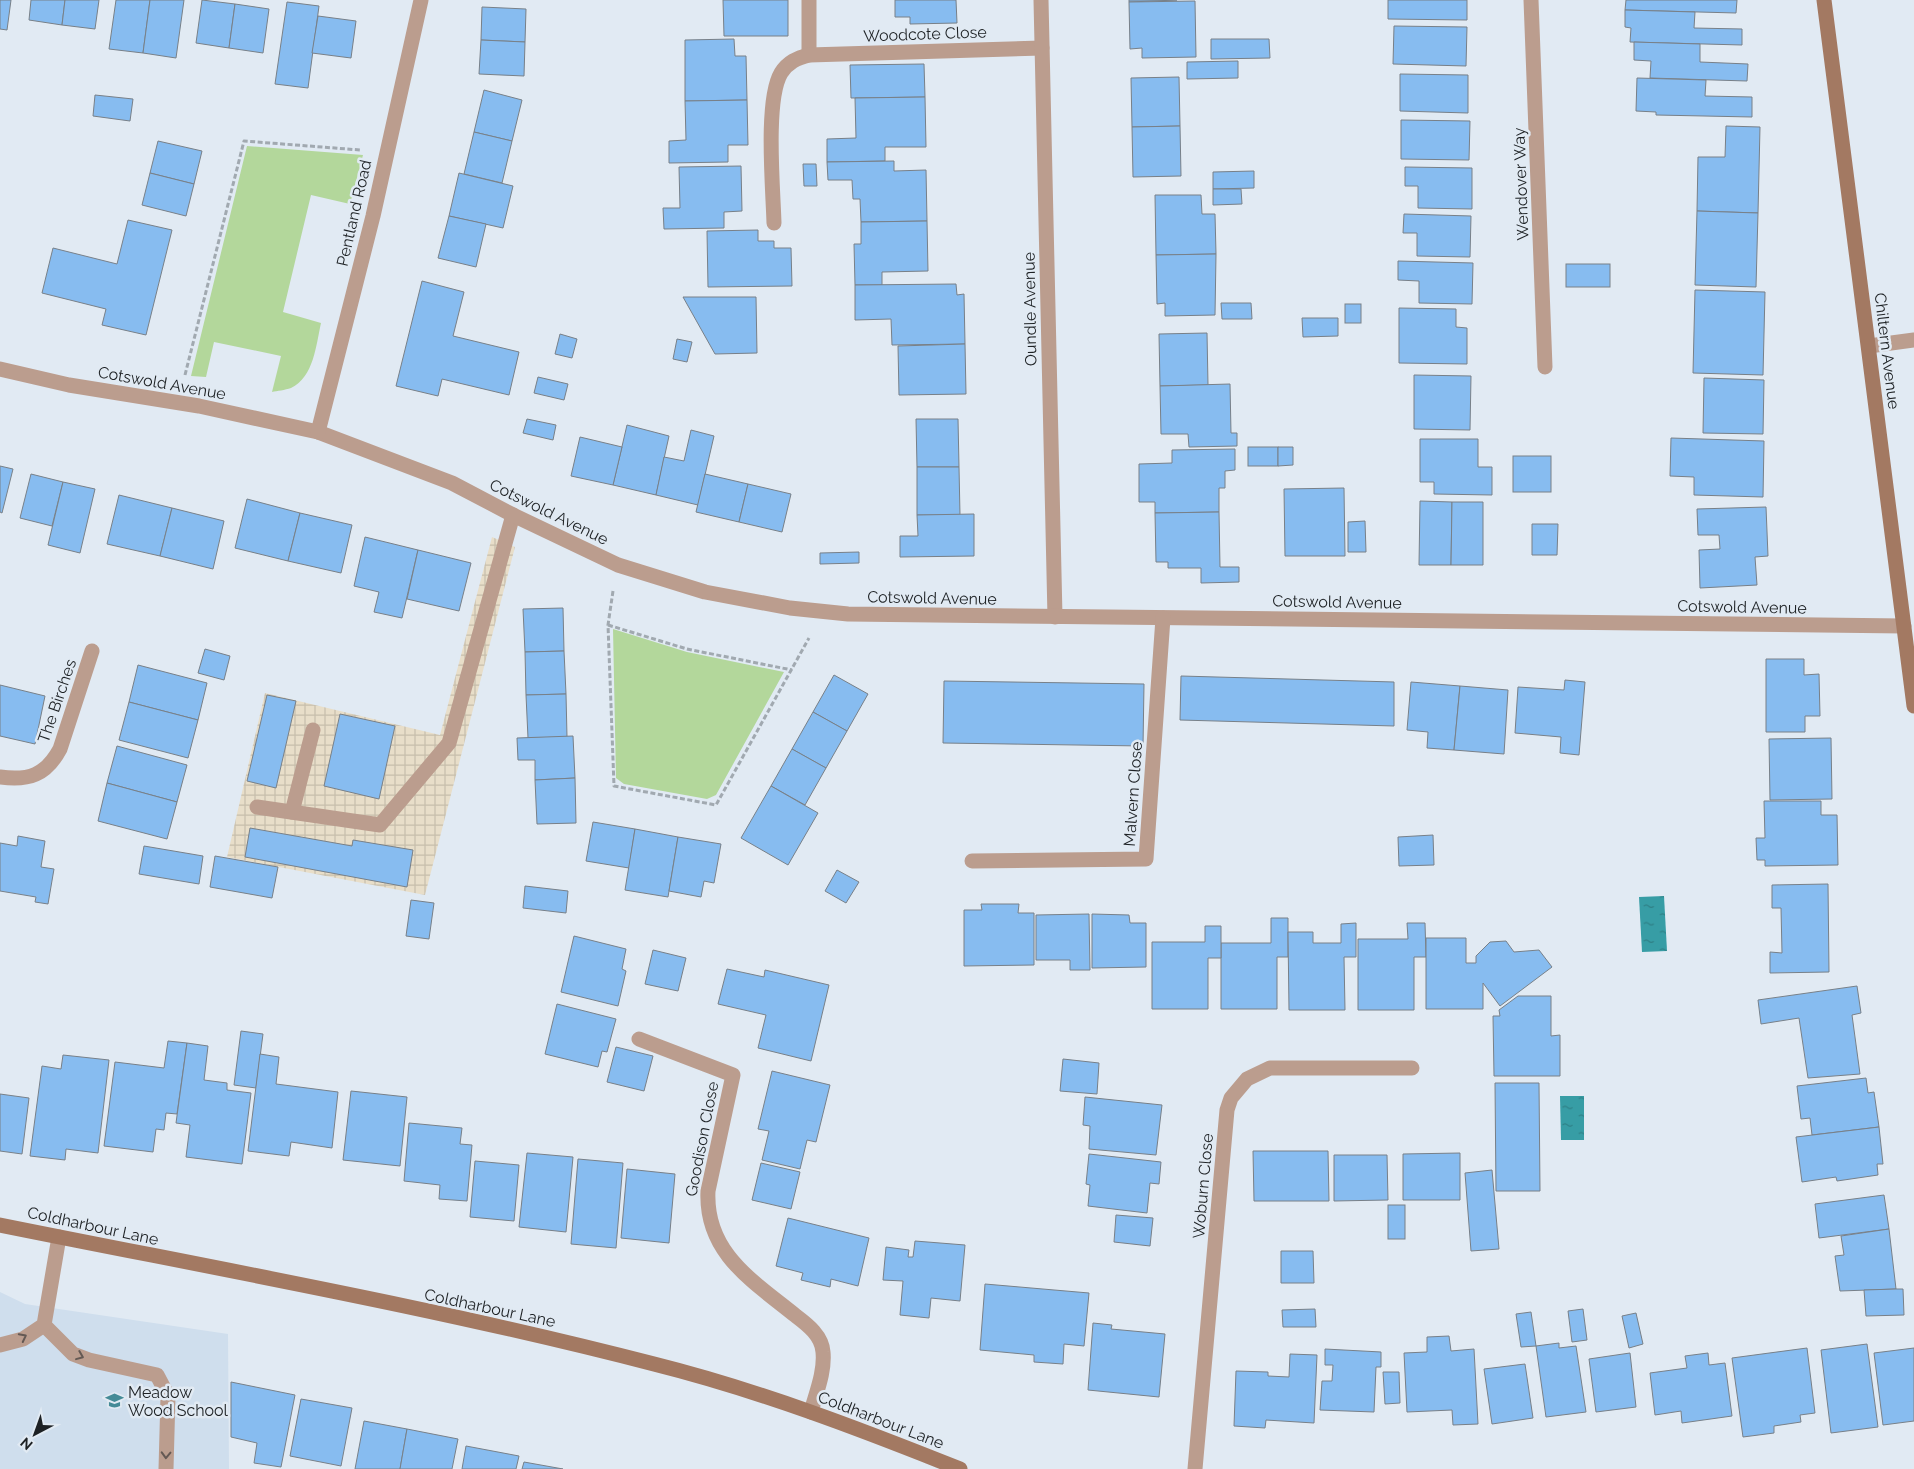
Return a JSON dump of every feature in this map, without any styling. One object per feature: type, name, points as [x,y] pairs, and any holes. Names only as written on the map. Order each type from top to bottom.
[{"type":"street","name":"Pentland Road","points":[[318,432],[372,216],[421,0]]},
{"type":"street","points":[[809,0],[809,55]]},
{"type":"street","name":"Oundle Avenue","points":[[1041,0],[1054,617]]},
{"type":"street","name":"Wendover Way","points":[[1531,0],[1545,367]]},
{"type":"street","name":"Chiltern Avenue","points":[[1824,0],[1914,706]]},
{"type":"street","name":"Woodcote Close","points":[[774,223],[772,100],[775,88],[788,64],[797,58],[809,55],[1042,48]]},
{"type":"street","points":[[1868,346],[1914,340]]},
{"type":"street","name":"Cotswold Avenue","points":[[0,369],[69,385],[179,402],[318,432],[452,483],[618,565],[704,592],[790,608],[848,614],[1904,626]]},
{"type":"street","points":[[257,807],[380,825],[449,743],[514,515]]},
{"type":"street","name":"Malvern Close","points":[[972,861],[1146,859],[1163,618]]},
{"type":"street","name":"The Birches","points":[[0,777],[15,779],[39,774],[52,764],[60,749],[92,652]]},
{"type":"street","points":[[292,812],[312,730]]},
{"type":"street","name":"Goodison Close","points":[[638,1039],[732,1075],[708,1191],[707,1209],[712,1230],[722,1249],[745,1274],[816,1334],[823,1350],[823,1367],[811,1412]]},
{"type":"street","name":"Woburn Close","points":[[1195,1469],[1227,1110],[1231,1098],[1246,1078],[1270,1068],[1412,1068]]},
{"type":"street","name":"Coldharbour Lane","points":[[0,1225],[527,1333],[656,1364],[811,1412],[960,1469]]},
{"type":"street","points":[[0,1345],[23,1338],[44,1325],[59,1237]]},
{"type":"street","points":[[44,1325],[73,1354],[89,1360],[157,1375],[168,1396],[166,1469]]},
{"type":"path","points":[[179,402],[244,140],[386,153]]},
{"type":"path","points":[[618,565],[608,625],[614,786],[716,805],[824,611]]},
{"type":"path","points":[[608,625],[687,649],[792,670]]},
{"type":"shaded area","points":[[492,537],[515,547],[425,895],[227,857],[265,693],[440,735]]},
{"type":"shaded area","name":"Meadow Wood School","points":[[0,1292],[25,1304],[228,1334],[229,1469],[0,1469]]},
{"type":"green space","points":[[247,146],[363,155],[350,204],[311,195],[283,312],[321,323],[313,360],[305,376],[291,388],[272,392],[281,356],[214,342],[206,377],[191,376]]},
{"type":"green space","points":[[613,629],[687,652],[784,672],[716,795],[707,799],[624,784],[616,778]]},
{"type":"water","points":[[1664,896],[1667,951],[1642,952],[1639,897]]},
{"type":"water","points":[[1560,1096],[1584,1096],[1584,1140],[1561,1140]]},
{"type":"building","points":[[0,0],[11,0],[7,30],[0,29]]},
{"type":"building","points":[[31,0],[65,0],[62,25],[29,20]]},
{"type":"building","points":[[65,0],[99,0],[95,29],[62,25]]},
{"type":"building","points":[[116,0],[150,0],[143,53],[109,49]]},
{"type":"building","points":[[150,0],[184,0],[176,58],[143,53]]},
{"type":"building","points":[[202,0],[235,4],[229,48],[196,43]]},
{"type":"building","points":[[723,0],[788,0],[788,36],[724,36]]},
{"type":"building","points":[[895,0],[956,0],[957,23],[910,24],[910,17],[895,17]]},
{"type":"building","points":[[1129,0],[1177,0],[1129,2]]},
{"type":"building","points":[[1388,0],[1467,0],[1467,20],[1388,19]]},
{"type":"building","points":[[1626,0],[1737,0],[1736,13],[1625,10]]},
{"type":"building","points":[[1195,1],[1196,57],[1142,58],[1142,48],[1130,49],[1129,2]]},
{"type":"building","points":[[287,2],[319,6],[308,88],[275,84]]},
{"type":"building","points":[[235,4],[269,9],[263,53],[229,48]]},
{"type":"building","points":[[482,7],[526,9],[525,42],[481,40]]},
{"type":"building","points":[[1625,10],[1695,12],[1694,28],[1742,29],[1742,45],[1630,42],[1631,28],[1625,27]]},
{"type":"building","points":[[318,16],[356,21],[351,58],[312,53]]},
{"type":"building","points":[[1394,26],[1467,27],[1466,66],[1393,64]]},
{"type":"building","points":[[734,39],[735,56],[746,56],[747,100],[685,101],[685,40]]},
{"type":"building","points":[[1211,39],[1269,39],[1270,58],[1211,59]]},
{"type":"building","points":[[481,40],[525,42],[524,76],[479,74]]},
{"type":"building","points":[[1634,42],[1700,44],[1700,62],[1748,64],[1747,81],[1650,78],[1651,61],[1634,60]]},
{"type":"building","points":[[1238,61],[1238,78],[1187,79],[1187,62]]},
{"type":"building","points":[[924,64],[925,97],[851,98],[850,65]]},
{"type":"building","points":[[1400,74],[1468,75],[1468,113],[1400,111]]},
{"type":"building","points":[[1179,77],[1180,126],[1132,127],[1131,78]]},
{"type":"building","points":[[1637,78],[1706,80],[1705,96],[1752,97],[1752,117],[1656,115],[1656,112],[1636,111]]},
{"type":"building","points":[[484,90],[522,100],[512,141],[474,132]]},
{"type":"building","points":[[95,95],[133,99],[130,121],[93,116]]},
{"type":"building","points":[[925,97],[926,147],[885,147],[885,161],[827,162],[827,139],[856,138],[855,98]]},
{"type":"building","points":[[747,100],[748,145],[728,145],[728,162],[669,163],[669,141],[686,140],[685,101]]},
{"type":"building","points":[[1401,120],[1470,121],[1469,160],[1401,159]]},
{"type":"building","points":[[1180,126],[1181,176],[1133,177],[1132,127]]},
{"type":"building","points":[[1726,126],[1760,127],[1758,213],[1697,211],[1698,157],[1725,157]]},
{"type":"building","points":[[474,132],[512,141],[502,183],[464,174]]},
{"type":"building","points":[[158,141],[202,151],[194,184],[150,173]]},
{"type":"building","points":[[894,161],[894,171],[926,170],[927,221],[861,222],[860,199],[853,199],[852,180],[828,180],[827,162]]},
{"type":"building","points":[[803,164],[816,164],[817,186],[804,186]]},
{"type":"building","points":[[741,166],[742,211],[724,212],[724,228],[664,229],[663,208],[680,208],[679,167]]},
{"type":"building","points":[[1405,167],[1472,168],[1472,209],[1418,208],[1418,186],[1405,186]]},
{"type":"building","points":[[1254,171],[1254,188],[1213,189],[1213,172]]},
{"type":"building","points":[[150,173],[194,184],[186,216],[142,205]]},
{"type":"building","points":[[459,173],[513,186],[503,228],[449,216]]},
{"type":"building","points":[[1213,189],[1241,189],[1242,204],[1213,205]]},
{"type":"building","points":[[1155,195],[1201,195],[1202,214],[1215,214],[1216,254],[1156,255]]},
{"type":"building","points":[[1697,211],[1758,213],[1756,287],[1695,285]]},
{"type":"building","points":[[1404,214],[1471,216],[1470,257],[1417,256],[1417,233],[1403,233]]},
{"type":"building","points":[[449,216],[486,224],[476,267],[438,258]]},
{"type":"building","points":[[128,220],[172,230],[146,335],[102,325],[106,309],[42,293],[53,248],[117,264]]},
{"type":"building","points":[[927,221],[928,271],[882,272],[882,285],[855,285],[854,244],[861,244],[861,222]]},
{"type":"building","points":[[758,230],[758,241],[774,241],[774,248],[791,248],[792,286],[708,287],[707,231]]},
{"type":"building","points":[[1216,254],[1215,315],[1165,316],[1165,303],[1157,304],[1156,255]]},
{"type":"building","points":[[1398,261],[1473,263],[1472,304],[1419,303],[1419,281],[1398,280]]},
{"type":"building","points":[[1566,264],[1610,264],[1610,287],[1566,287]]},
{"type":"building","points":[[422,281],[464,292],[453,336],[519,352],[509,395],[442,379],[438,396],[396,386]]},
{"type":"building","points":[[956,284],[957,295],[964,294],[965,344],[892,345],[891,319],[855,320],[855,285]]},
{"type":"building","points":[[1695,290],[1765,292],[1763,375],[1693,373]]},
{"type":"building","points":[[683,297],[756,297],[757,353],[715,354]]},
{"type":"building","points":[[1221,303],[1251,303],[1252,319],[1222,319]]},
{"type":"building","points":[[1345,304],[1361,304],[1361,323],[1345,323]]},
{"type":"building","points":[[1399,308],[1456,309],[1456,327],[1467,328],[1467,364],[1399,363]]},
{"type":"building","points":[[1302,318],[1338,318],[1338,336],[1303,337]]},
{"type":"building","points":[[1207,333],[1208,385],[1160,386],[1159,334]]},
{"type":"building","points":[[560,334],[577,339],[572,358],[555,354]]},
{"type":"building","points":[[677,339],[692,342],[687,362],[673,359]]},
{"type":"building","points":[[965,344],[966,394],[899,395],[898,346]]},
{"type":"building","points":[[1414,375],[1471,376],[1470,430],[1414,429]]},
{"type":"building","points":[[538,377],[568,384],[564,400],[534,393]]},
{"type":"building","points":[[1704,378],[1764,380],[1763,434],[1703,433]]},
{"type":"building","points":[[1230,384],[1231,433],[1237,433],[1237,446],[1189,447],[1188,434],[1161,434],[1160,386]]},
{"type":"building","points":[[527,419],[556,425],[553,440],[523,433]]},
{"type":"building","points":[[916,419],[958,419],[959,467],[917,467]]},
{"type":"building","points":[[627,425],[669,436],[656,495],[613,485]]},
{"type":"building","points":[[691,430],[714,436],[698,505],[656,495],[664,457],[684,461]]},
{"type":"building","points":[[580,437],[622,447],[613,485],[571,476]]},
{"type":"building","points":[[1671,438],[1764,441],[1763,497],[1694,495],[1694,477],[1670,476]]},
{"type":"building","points":[[1420,439],[1478,439],[1478,467],[1492,467],[1492,495],[1434,494],[1434,482],[1420,482]]},
{"type":"building","points":[[1248,447],[1278,447],[1278,466],[1248,466]]},
{"type":"building","points":[[1278,447],[1293,447],[1293,465],[1278,466]]},
{"type":"building","points":[[1235,449],[1235,470],[1225,471],[1225,488],[1219,488],[1219,512],[1155,513],[1155,502],[1139,502],[1139,464],[1172,463],[1172,450]]},
{"type":"building","points":[[1513,456],[1551,456],[1551,492],[1513,492]]},
{"type":"building","points":[[0,466],[13,469],[2,513],[0,512]]},
{"type":"building","points":[[917,467],[959,467],[960,515],[917,515]]},
{"type":"building","points":[[31,474],[63,482],[52,526],[20,518]]},
{"type":"building","points":[[705,474],[748,484],[739,522],[696,512]]},
{"type":"building","points":[[63,482],[95,489],[80,553],[48,545]]},
{"type":"building","points":[[748,484],[791,494],[782,532],[739,522]]},
{"type":"building","points":[[1344,488],[1345,556],[1285,556],[1284,489]]},
{"type":"building","points":[[119,495],[172,508],[160,556],[107,544]]},
{"type":"building","points":[[247,499],[300,513],[288,561],[235,548]]},
{"type":"building","points":[[1420,501],[1452,502],[1451,565],[1419,565]]},
{"type":"building","points":[[1452,502],[1483,502],[1483,565],[1451,565]]},
{"type":"building","points":[[1766,507],[1768,556],[1755,557],[1757,585],[1700,588],[1699,550],[1720,549],[1719,535],[1698,535],[1697,509]]},
{"type":"building","points":[[172,508],[224,521],[213,569],[160,556]]},
{"type":"building","points":[[1219,512],[1220,567],[1239,567],[1239,582],[1201,583],[1201,568],[1168,568],[1168,562],[1156,562],[1155,513]]},
{"type":"building","points":[[300,513],[352,525],[341,573],[288,561]]},
{"type":"building","points":[[974,514],[974,556],[900,557],[900,536],[918,536],[917,515]]},
{"type":"building","points":[[1365,521],[1366,552],[1348,552],[1348,522]]},
{"type":"building","points":[[1532,524],[1558,524],[1557,555],[1532,555]]},
{"type":"building","points":[[365,537],[418,550],[402,618],[374,612],[379,592],[354,586]]},
{"type":"building","points":[[418,550],[471,563],[459,611],[407,599]]},
{"type":"building","points":[[859,552],[859,563],[820,564],[820,553]]},
{"type":"building","points":[[563,608],[564,651],[525,652],[523,609]]},
{"type":"building","points":[[205,649],[230,656],[224,680],[198,673]]},
{"type":"building","points":[[564,651],[566,694],[526,695],[525,652]]},
{"type":"building","points":[[1766,659],[1804,659],[1804,675],[1819,674],[1820,716],[1805,716],[1805,732],[1766,732]]},
{"type":"building","points":[[138,665],[207,683],[198,720],[129,702]]},
{"type":"building","points":[[834,675],[868,694],[847,731],[813,712]]},
{"type":"building","points":[[1181,676],[1394,682],[1394,726],[1180,720]]},
{"type":"building","points":[[1565,680],[1585,682],[1579,755],[1560,753],[1561,737],[1515,733],[1518,687],[1564,690]]},
{"type":"building","points":[[944,681],[1144,684],[1143,746],[943,743]]},
{"type":"building","points":[[1411,682],[1460,686],[1454,750],[1427,748],[1428,732],[1407,730]]},
{"type":"building","points":[[0,685],[45,696],[35,744],[0,736]]},
{"type":"building","points":[[1460,686],[1508,690],[1504,754],[1454,750]]},
{"type":"building","points":[[566,694],[567,737],[528,738],[526,695]]},
{"type":"building","points":[[267,695],[296,701],[276,788],[247,781]]},
{"type":"building","points":[[129,702],[198,720],[188,758],[119,740]]},
{"type":"building","points":[[813,712],[847,731],[826,768],[792,749]]},
{"type":"building","points":[[340,714],[395,726],[379,799],[324,786]]},
{"type":"building","points":[[573,736],[575,778],[535,780],[535,760],[518,760],[517,738]]},
{"type":"building","points":[[1831,738],[1832,799],[1770,800],[1769,739]]},
{"type":"building","points":[[117,746],[187,765],[177,802],[107,783]]},
{"type":"building","points":[[792,749],[826,768],[805,805],[771,786]]},
{"type":"building","points":[[575,778],[576,823],[537,824],[535,780]]},
{"type":"building","points":[[107,783],[177,802],[167,839],[98,821]]},
{"type":"building","points":[[771,786],[818,813],[788,865],[741,838]]},
{"type":"building","points":[[1764,801],[1821,801],[1821,815],[1837,815],[1838,865],[1765,866],[1765,860],[1757,860],[1756,838],[1765,838]]},
{"type":"building","points":[[593,822],[635,829],[629,868],[586,861]]},
{"type":"building","points":[[250,828],[352,846],[353,840],[413,850],[407,887],[245,857]]},
{"type":"building","points":[[635,829],[678,837],[668,897],[625,890]]},
{"type":"building","points":[[1433,835],[1434,865],[1399,866],[1398,837]]},
{"type":"building","points":[[18,836],[45,841],[41,867],[54,869],[48,904],[35,902],[36,897],[0,891],[0,843],[17,846]]},
{"type":"building","points":[[678,837],[721,844],[714,883],[704,881],[701,897],[669,891]]},
{"type":"building","points":[[144,846],[203,856],[199,884],[139,874]]},
{"type":"building","points":[[215,856],[278,867],[272,898],[210,887]]},
{"type":"building","points":[[837,870],[859,882],[846,903],[825,891]]},
{"type":"building","points":[[1828,884],[1829,972],[1770,973],[1770,952],[1782,953],[1781,908],[1772,908],[1772,885]]},
{"type":"building","points":[[525,886],[568,891],[566,913],[523,908]]},
{"type":"building","points":[[411,900],[434,903],[429,939],[406,936]]},
{"type":"building","points":[[981,904],[1019,904],[1018,913],[1034,913],[1034,965],[964,966],[964,910],[982,910]]},
{"type":"building","points":[[1089,914],[1090,970],[1070,970],[1070,960],[1036,960],[1036,915]]},
{"type":"building","points":[[1092,914],[1129,915],[1130,923],[1146,923],[1146,967],[1092,968]]},
{"type":"building","points":[[1271,918],[1288,918],[1288,957],[1277,957],[1277,1009],[1221,1009],[1221,943],[1271,943]]},
{"type":"building","points":[[1356,923],[1356,957],[1344,957],[1345,1010],[1289,1010],[1288,932],[1313,932],[1313,943],[1341,943],[1341,924]]},
{"type":"building","points":[[1407,923],[1425,923],[1426,957],[1414,957],[1414,1010],[1358,1010],[1358,939],[1408,939]]},
{"type":"building","points":[[1205,926],[1221,926],[1221,958],[1208,958],[1208,1009],[1152,1009],[1152,942],[1205,942]]},
{"type":"building","points":[[574,936],[626,949],[622,969],[626,971],[618,1006],[561,992]]},
{"type":"building","points":[[1426,938],[1466,938],[1466,963],[1476,963],[1476,956],[1490,942],[1506,941],[1514,952],[1539,950],[1552,967],[1500,1006],[1483,983],[1483,1009],[1426,1009]]},
{"type":"building","points":[[653,950],[686,958],[678,991],[645,984]]},
{"type":"building","points":[[727,969],[764,977],[765,970],[829,985],[811,1061],[758,1048],[766,1015],[718,1004]]},
{"type":"building","points":[[1857,986],[1861,1013],[1852,1015],[1860,1074],[1808,1078],[1799,1018],[1761,1024],[1758,1000]]},
{"type":"building","points":[[1518,996],[1551,996],[1551,1036],[1560,1035],[1560,1076],[1494,1076],[1493,1016],[1500,1016],[1499,1010]]},
{"type":"building","points":[[557,1004],[616,1019],[607,1052],[602,1051],[598,1067],[545,1054]]},
{"type":"building","points":[[241,1031],[263,1034],[256,1088],[234,1085]]},
{"type":"building","points":[[168,1041],[187,1043],[177,1114],[166,1113],[164,1130],[156,1129],[153,1152],[104,1146],[115,1062],[164,1068]]},
{"type":"building","points":[[187,1043],[208,1046],[204,1080],[227,1083],[227,1090],[251,1093],[242,1164],[186,1157],[190,1125],[176,1123]]},
{"type":"building","points":[[616,1047],[653,1056],[644,1091],[607,1082]]},
{"type":"building","points":[[260,1054],[279,1057],[276,1084],[338,1092],[332,1148],[291,1142],[289,1156],[248,1151]]},
{"type":"building","points":[[63,1055],[109,1060],[98,1153],[66,1149],[65,1160],[30,1156],[42,1066],[61,1069]]},
{"type":"building","points":[[1063,1059],[1099,1063],[1097,1094],[1060,1091]]},
{"type":"building","points":[[772,1071],[830,1085],[816,1142],[807,1140],[800,1169],[762,1160],[769,1131],[758,1129]]},
{"type":"building","points":[[1866,1078],[1868,1093],[1874,1092],[1879,1127],[1812,1135],[1810,1118],[1801,1119],[1797,1086]]},
{"type":"building","points":[[1495,1083],[1539,1083],[1540,1191],[1496,1191]]},
{"type":"building","points":[[351,1091],[407,1097],[400,1166],[343,1160]]},
{"type":"building","points":[[0,1094],[29,1098],[22,1154],[0,1151]]},
{"type":"building","points":[[1085,1097],[1162,1105],[1156,1155],[1089,1149],[1090,1126],[1083,1125]]},
{"type":"building","points":[[409,1123],[462,1128],[460,1144],[472,1145],[467,1201],[439,1199],[440,1185],[404,1181]]},
{"type":"building","points":[[1879,1127],[1883,1164],[1877,1164],[1878,1175],[1837,1181],[1836,1177],[1802,1182],[1796,1137]]},
{"type":"building","points":[[1253,1151],[1328,1151],[1329,1201],[1254,1201]]},
{"type":"building","points":[[527,1153],[573,1157],[566,1232],[519,1227]]},
{"type":"building","points":[[1460,1153],[1460,1200],[1403,1200],[1403,1154]]},
{"type":"building","points":[[1089,1154],[1161,1162],[1159,1184],[1150,1183],[1147,1213],[1088,1206],[1090,1185],[1086,1184]]},
{"type":"building","points":[[1334,1155],[1387,1155],[1388,1200],[1334,1201]]},
{"type":"building","points":[[578,1159],[623,1163],[616,1248],[571,1244]]},
{"type":"building","points":[[475,1161],[519,1165],[514,1221],[470,1217]]},
{"type":"building","points":[[761,1163],[800,1172],[791,1209],[752,1200]]},
{"type":"building","points":[[627,1169],[675,1174],[669,1243],[621,1238]]},
{"type":"building","points":[[1492,1170],[1499,1249],[1471,1251],[1465,1173]]},
{"type":"building","points":[[1884,1195],[1889,1229],[1819,1238],[1815,1204]]},
{"type":"building","points":[[1388,1205],[1405,1205],[1405,1239],[1388,1239]]},
{"type":"building","points":[[1116,1215],[1153,1218],[1150,1246],[1114,1242]]},
{"type":"building","points":[[788,1218],[869,1238],[858,1286],[831,1279],[830,1287],[801,1280],[803,1273],[776,1266]]},
{"type":"building","points":[[1889,1229],[1896,1289],[1840,1291],[1835,1256],[1844,1255],[1841,1236]]},
{"type":"building","points":[[915,1241],[965,1245],[960,1301],[931,1298],[929,1318],[900,1315],[903,1281],[883,1280],[886,1247],[909,1250],[908,1257],[913,1257]]},
{"type":"building","points":[[1281,1251],[1313,1251],[1314,1283],[1281,1283]]},
{"type":"building","points":[[985,1284],[1089,1293],[1084,1346],[1064,1344],[1063,1364],[1034,1362],[1034,1355],[980,1350]]},
{"type":"building","points":[[1903,1289],[1904,1315],[1866,1316],[1864,1290]]},
{"type":"building","points":[[1315,1309],[1316,1327],[1283,1327],[1282,1310]]},
{"type":"building","points":[[1583,1309],[1587,1340],[1572,1342],[1568,1311]]},
{"type":"building","points":[[1531,1312],[1536,1346],[1521,1347],[1516,1314]]},
{"type":"building","points":[[1636,1313],[1643,1344],[1629,1348],[1622,1316]]},
{"type":"building","points":[[1093,1323],[1112,1325],[1111,1329],[1165,1334],[1159,1397],[1088,1390]]},
{"type":"building","points":[[1449,1336],[1451,1351],[1474,1349],[1478,1424],[1453,1425],[1452,1410],[1407,1412],[1404,1353],[1427,1352],[1427,1337]]},
{"type":"building","points":[[1559,1343],[1559,1348],[1576,1346],[1586,1412],[1546,1417],[1536,1346]]},
{"type":"building","points":[[1867,1344],[1878,1427],[1831,1433],[1821,1350]]},
{"type":"building","points":[[1807,1348],[1815,1413],[1800,1415],[1801,1422],[1774,1426],[1774,1433],[1743,1437],[1732,1358]]},
{"type":"building","points":[[1914,1348],[1914,1421],[1883,1425],[1874,1353]]},
{"type":"building","points":[[1325,1349],[1381,1352],[1381,1367],[1376,1367],[1374,1412],[1320,1410],[1322,1381],[1332,1381],[1333,1365],[1325,1365]]},
{"type":"building","points":[[1630,1353],[1636,1407],[1596,1412],[1589,1359]]},
{"type":"building","points":[[1708,1353],[1709,1365],[1725,1363],[1732,1416],[1682,1423],[1681,1411],[1655,1415],[1650,1373],[1687,1368],[1685,1356]]},
{"type":"building","points":[[1290,1354],[1317,1355],[1314,1423],[1266,1420],[1265,1428],[1234,1426],[1236,1371],[1268,1372],[1268,1376],[1289,1377]]},
{"type":"building","points":[[1525,1364],[1533,1418],[1492,1424],[1484,1369]]},
{"type":"building","points":[[1383,1372],[1399,1372],[1400,1403],[1385,1404]]},
{"type":"building","points":[[231,1382],[295,1395],[281,1467],[254,1463],[257,1443],[231,1437]]},
{"type":"building","points":[[301,1399],[352,1408],[341,1466],[290,1456]]},
{"type":"building","points":[[364,1421],[407,1429],[400,1469],[355,1469]]},
{"type":"building","points":[[407,1429],[458,1439],[452,1469],[400,1469]]},
{"type":"building","points":[[466,1446],[519,1456],[516,1469],[462,1469]]},
{"type":"building","points":[[524,1462],[563,1469],[522,1469]]},
{"type":"place","name":"Meadow Wood School","points":[[114,1401]]}]
